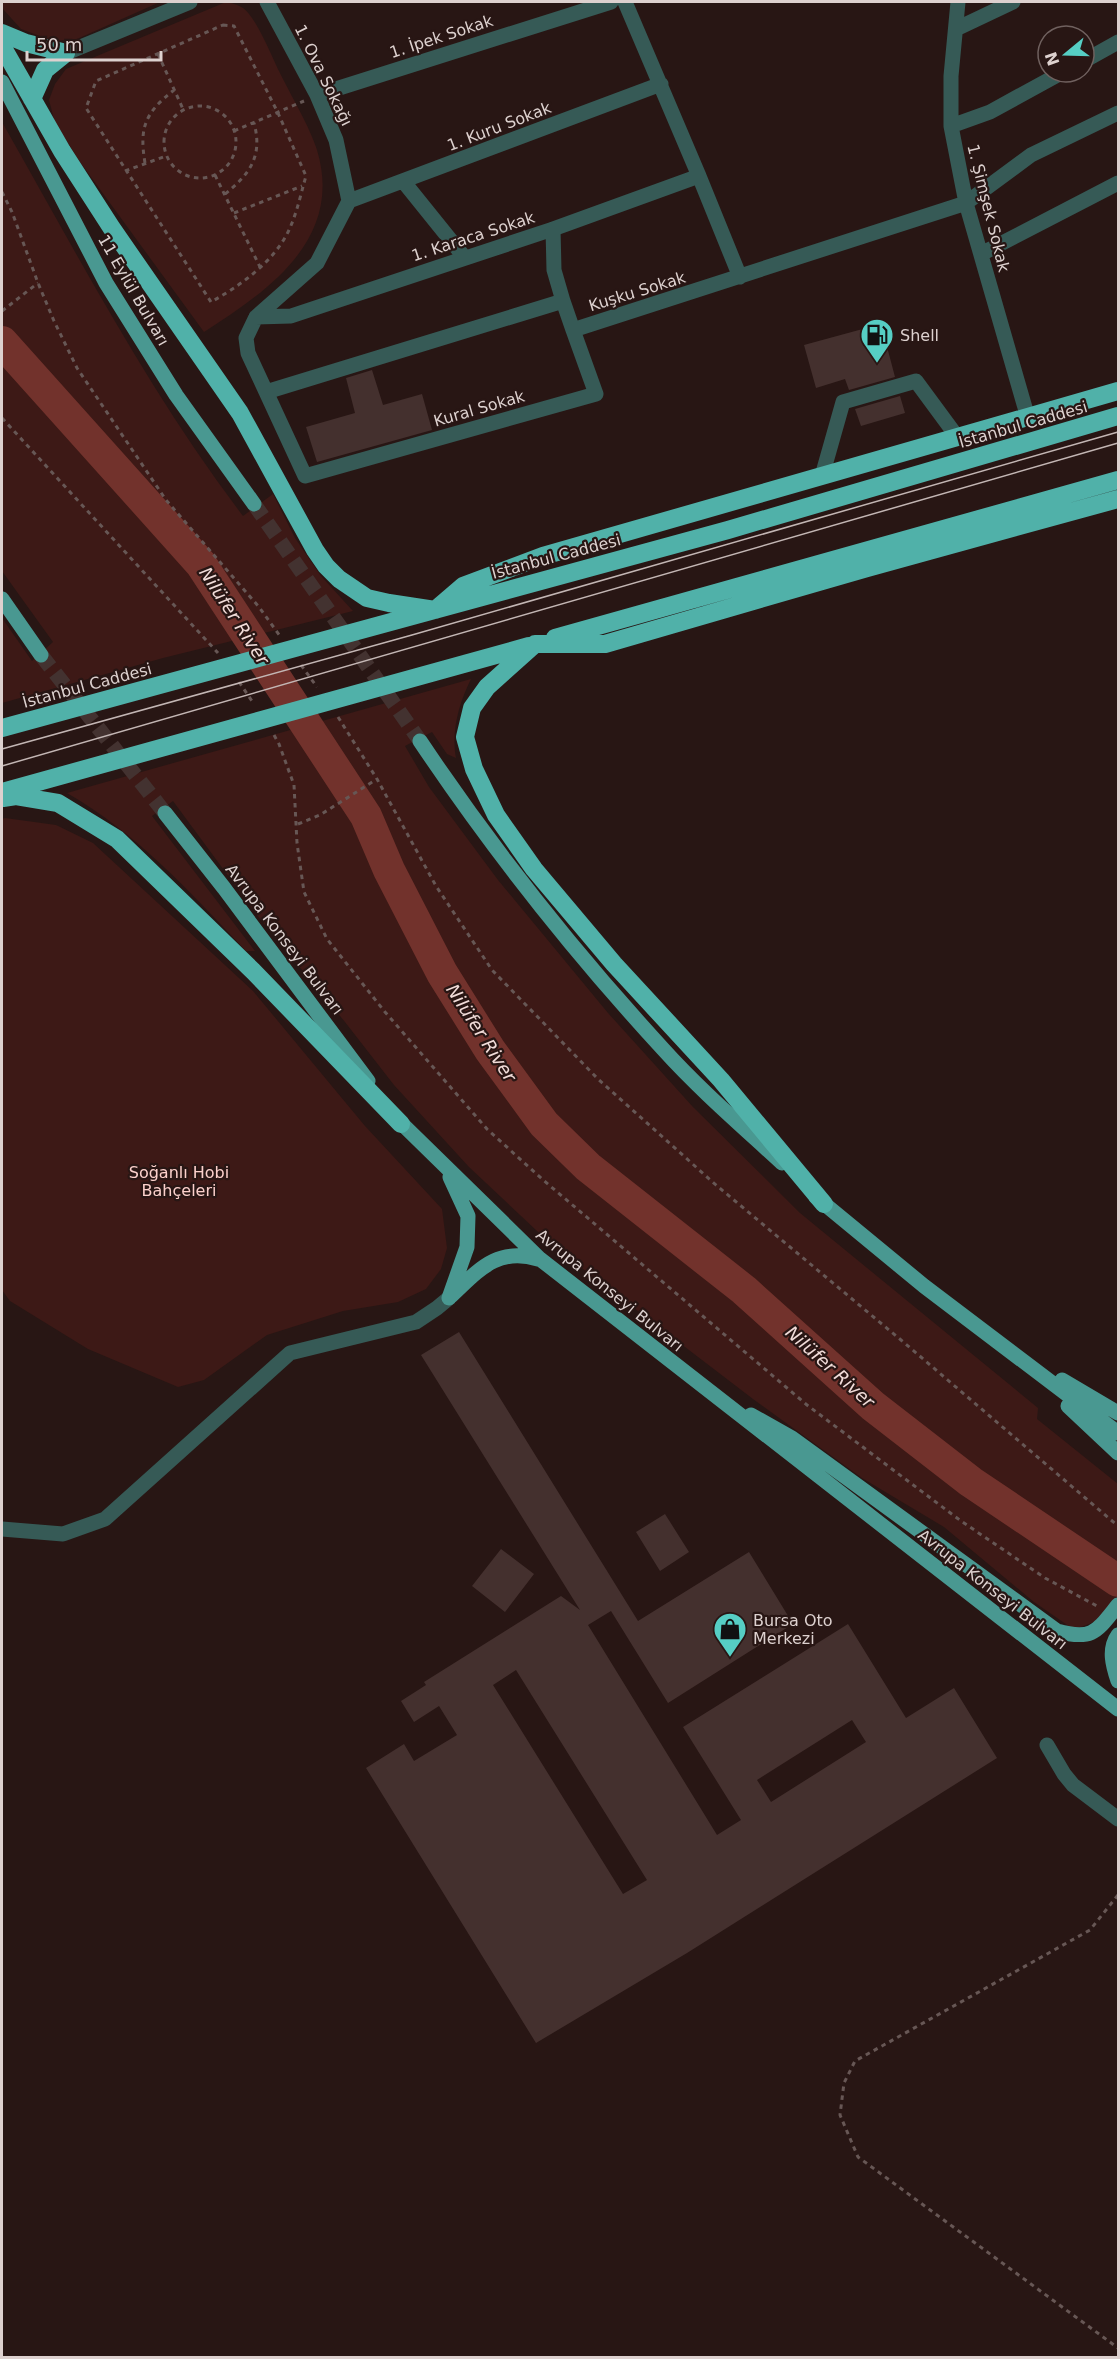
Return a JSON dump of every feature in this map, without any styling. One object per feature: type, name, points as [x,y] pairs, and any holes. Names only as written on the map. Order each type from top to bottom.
[{"type":"highway","points":[[2,33],[26,43],[66,52]]},
{"type":"highway","points":[[2,46],[111,227],[240,413],[315,550],[339,579],[367,598],[435,610],[463,586],[507,568],[1119,391]]},
{"type":"highway","points":[[32,99],[45,70],[66,52]]},
{"type":"highway","name":"İstanbul Caddesi","points":[[2,728],[728,530],[1119,416]]},
{"type":"highway","points":[[2,792],[421,677],[1119,480]]},
{"type":"highway","points":[[824,1204],[721,1080],[614,964],[541,878],[492,806],[474,770],[465,737],[472,708],[487,687],[535,644],[605,644],[867,568],[1119,500]]},
{"type":"highway","points":[[2,798],[16,796],[58,802],[117,839],[253,970],[400,1124]]},
{"type":"main road","name":"11 Eylül Bulvarı","points":[[2,82],[106,283],[176,396],[254,504]]},
{"type":"main road","points":[[2,599],[41,655]]},
{"type":"main road","points":[[420,741],[468,812],[521,883],[588,964],[665,1051],[824,1204],[924,1286],[1119,1433]]},
{"type":"main road","name":"Avrupa Konseyi Bulvarı","points":[[165,813],[224,888],[400,1124],[540,1259],[1119,1709]]},
{"type":"main road","points":[[446,1169],[468,1216],[467,1247],[449,1298]]},
{"type":"main road","points":[[449,1298],[478,1272],[500,1257],[522,1254],[540,1259]]},
{"type":"main road","points":[[1008,1348],[1119,1413]]},
{"type":"main road","points":[[1008,1348],[1119,1453]]},
{"type":"main road","points":[[704,1388],[792,1438],[1057,1631],[1075,1636],[1092,1633],[1119,1605]]},
{"type":"main road","points":[[1116,1638],[1112,1663],[1119,1681]]},
{"type":"street","points":[[66,52],[190,2]]},
{"type":"street","name":"1. Ova Sokağı","points":[[267,2],[316,94],[336,140],[349,201]]},
{"type":"street","name":"1. İpek Sokak","points":[[316,94],[611,2]]},
{"type":"street","points":[[625,2],[740,278]]},
{"type":"street","name":"1. Şimşek Sokak","points":[[958,2],[951,76],[951,126],[966,203],[1028,418]]},
{"type":"street","points":[[956,29],[1013,2]]},
{"type":"street","points":[[1096,54],[1119,42]]},
{"type":"street","name":"1. Kuru Sokak","points":[[349,201],[661,84]]},
{"type":"street","points":[[951,126],[990,112],[1041,84]]},
{"type":"street","name":"Kuşku Sokak","points":[[266,392],[563,302],[573,330],[740,278],[966,203],[1031,155],[1119,113]]},
{"type":"street","name":"1. Karaca Sokak","points":[[256,317],[291,316],[553,229],[699,176]]},
{"type":"street","points":[[403,181],[465,258]]},
{"type":"street","points":[[981,254],[1119,183]]},
{"type":"street","points":[[266,392],[248,353],[246,338],[256,317],[317,263],[349,201]]},
{"type":"street","points":[[553,229],[554,270],[563,302]]},
{"type":"street","name":"Kural Sokak","points":[[266,392],[305,476],[596,394],[573,330]]},
{"type":"street","points":[[822,476],[843,402],[916,381],[957,438]]},
{"type":"street","points":[[2,1528],[63,1534],[105,1519],[290,1353],[416,1322],[449,1298]]},
{"type":"street","points":[[1047,1745],[1073,1785],[1119,1819]]},
{"type":"path","points":[[222,25],[234,26],[278,113],[306,176],[290,229],[279,247],[236,288],[211,302],[86,108],[96,81],[158,54],[222,25]]},
{"type":"path","points":[[158,54],[183,110]]},
{"type":"path","points":[[145,164],[142,145],[143,129],[149,114],[174,90]]},
{"type":"path","points":[[234,131],[316,94]]},
{"type":"path","points":[[201,105],[214,108],[224,114],[234,131],[236,148],[232,159],[215,175],[192,178],[172,166],[166,156],[163,144],[164,132],[169,120],[183,110],[201,105]]},
{"type":"path","points":[[225,194],[250,170],[256,154],[258,137],[254,123]]},
{"type":"path","points":[[125,171],[166,156]]},
{"type":"path","points":[[215,175],[260,267]]},
{"type":"path","points":[[234,213],[303,186]]},
{"type":"path","points":[[2,192],[12,212],[38,283],[77,368],[106,415],[166,500],[259,607],[284,642]]},
{"type":"path","points":[[2,311],[38,283]]},
{"type":"path","points":[[2,418],[210,642],[223,660]]},
{"type":"path","points":[[297,659],[322,694]]},
{"type":"path","points":[[236,677],[254,705]]},
{"type":"path","points":[[335,712],[377,779],[436,886],[492,969],[598,1079],[716,1185],[1119,1526]]},
{"type":"path","points":[[273,734],[294,785],[297,843],[304,892],[327,939],[385,1012],[487,1129],[583,1215],[807,1405],[961,1521],[1045,1578],[1100,1608]]},
{"type":"path","points":[[297,824],[320,815],[377,779]]},
{"type":"path","points":[[1119,1895],[1090,1930],[855,2061],[844,2083],[840,2115],[858,2157],[1119,2348]]},
{"type":"green space","points":[[2,2],[160,2],[77,39],[53,41],[21,29],[2,8]]},
{"type":"green space","points":[[226,2],[243,8],[258,28],[314,141],[323,182],[320,210],[310,236],[295,259],[252,299],[204,332],[80,162],[55,123],[49,100],[55,84],[66,69]]},
{"type":"green space","points":[[2,122],[116,323],[209,469],[243,516],[273,494],[295,538],[321,576],[353,611],[163,658],[2,703],[2,618],[32,661],[53,642],[2,571]]},
{"type":"green space","points":[[471,679],[455,727],[456,758],[447,754],[432,732],[405,746],[429,787],[498,880],[608,1013],[693,1107],[800,1213],[1038,1408],[1037,1419],[1118,1484],[1118,1590],[1113,1604],[1099,1619],[1073,1629],[1034,1602],[944,1527],[862,1478],[753,1399],[553,1246],[469,1167],[394,1085],[260,919],[173,801],[152,816],[255,951],[246,951],[184,886],[140,845],[117,826],[67,793]]},
{"type":"green space","name":"Soğanlı Hobi Bahçeleri","points":[[2,819],[56,825],[93,843],[253,991],[365,1126],[442,1209],[447,1248],[441,1269],[426,1289],[398,1302],[343,1311],[267,1335],[204,1380],[178,1387],[88,1349],[10,1301],[2,1290]]},
{"type":"building","points":[[881,324],[895,377],[849,390],[845,379],[816,388],[804,345]]},
{"type":"building","points":[[372,370],[383,405],[422,394],[432,430],[317,462],[306,427],[355,413],[346,378]]},
{"type":"building","points":[[900,396],[905,413],[861,426],[855,409]]},
{"type":"building","points":[[459,1332],[638,1621],[749,1552],[793,1624],[668,1703],[611,1611],[588,1625],[717,1835],[741,1820],[683,1727],[848,1624],[906,1718],[954,1688],[997,1758],[687,1953],[536,2043],[366,1768],[404,1744],[414,1761],[457,1735],[439,1706],[414,1722],[401,1701],[426,1685],[424,1682],[561,1596],[580,1610],[421,1355]],"holes":[[[516,1670],[647,1880],[623,1894],[493,1685]],[[852,1720],[866,1742],[771,1802],[757,1780]]]},
{"type":"building","points":[[665,1514],[689,1552],[660,1571],[636,1532]]},
{"type":"building","points":[[501,1549],[534,1574],[505,1612],[472,1586]]},
{"type":"waterway","name":"Nilüfer River","points":[[2,342],[201,564],[366,816],[389,870],[442,973],[490,1050],[544,1124],[588,1167],[744,1290],[873,1406],[971,1482],[1118,1581]]},
{"type":"tunnel","points":[[254,504],[420,741]]},
{"type":"tunnel","points":[[41,655],[165,813]]},
{"type":"tram line","points":[[2,749],[412,635],[1118,432]]},
{"type":"tram line","points":[[2,766],[1118,443]]},
{"type":"place","name":"Shell","points":[[877,364]]},
{"type":"place","name":"Bursa Oto Merkezi","points":[[730,1658]]}]
